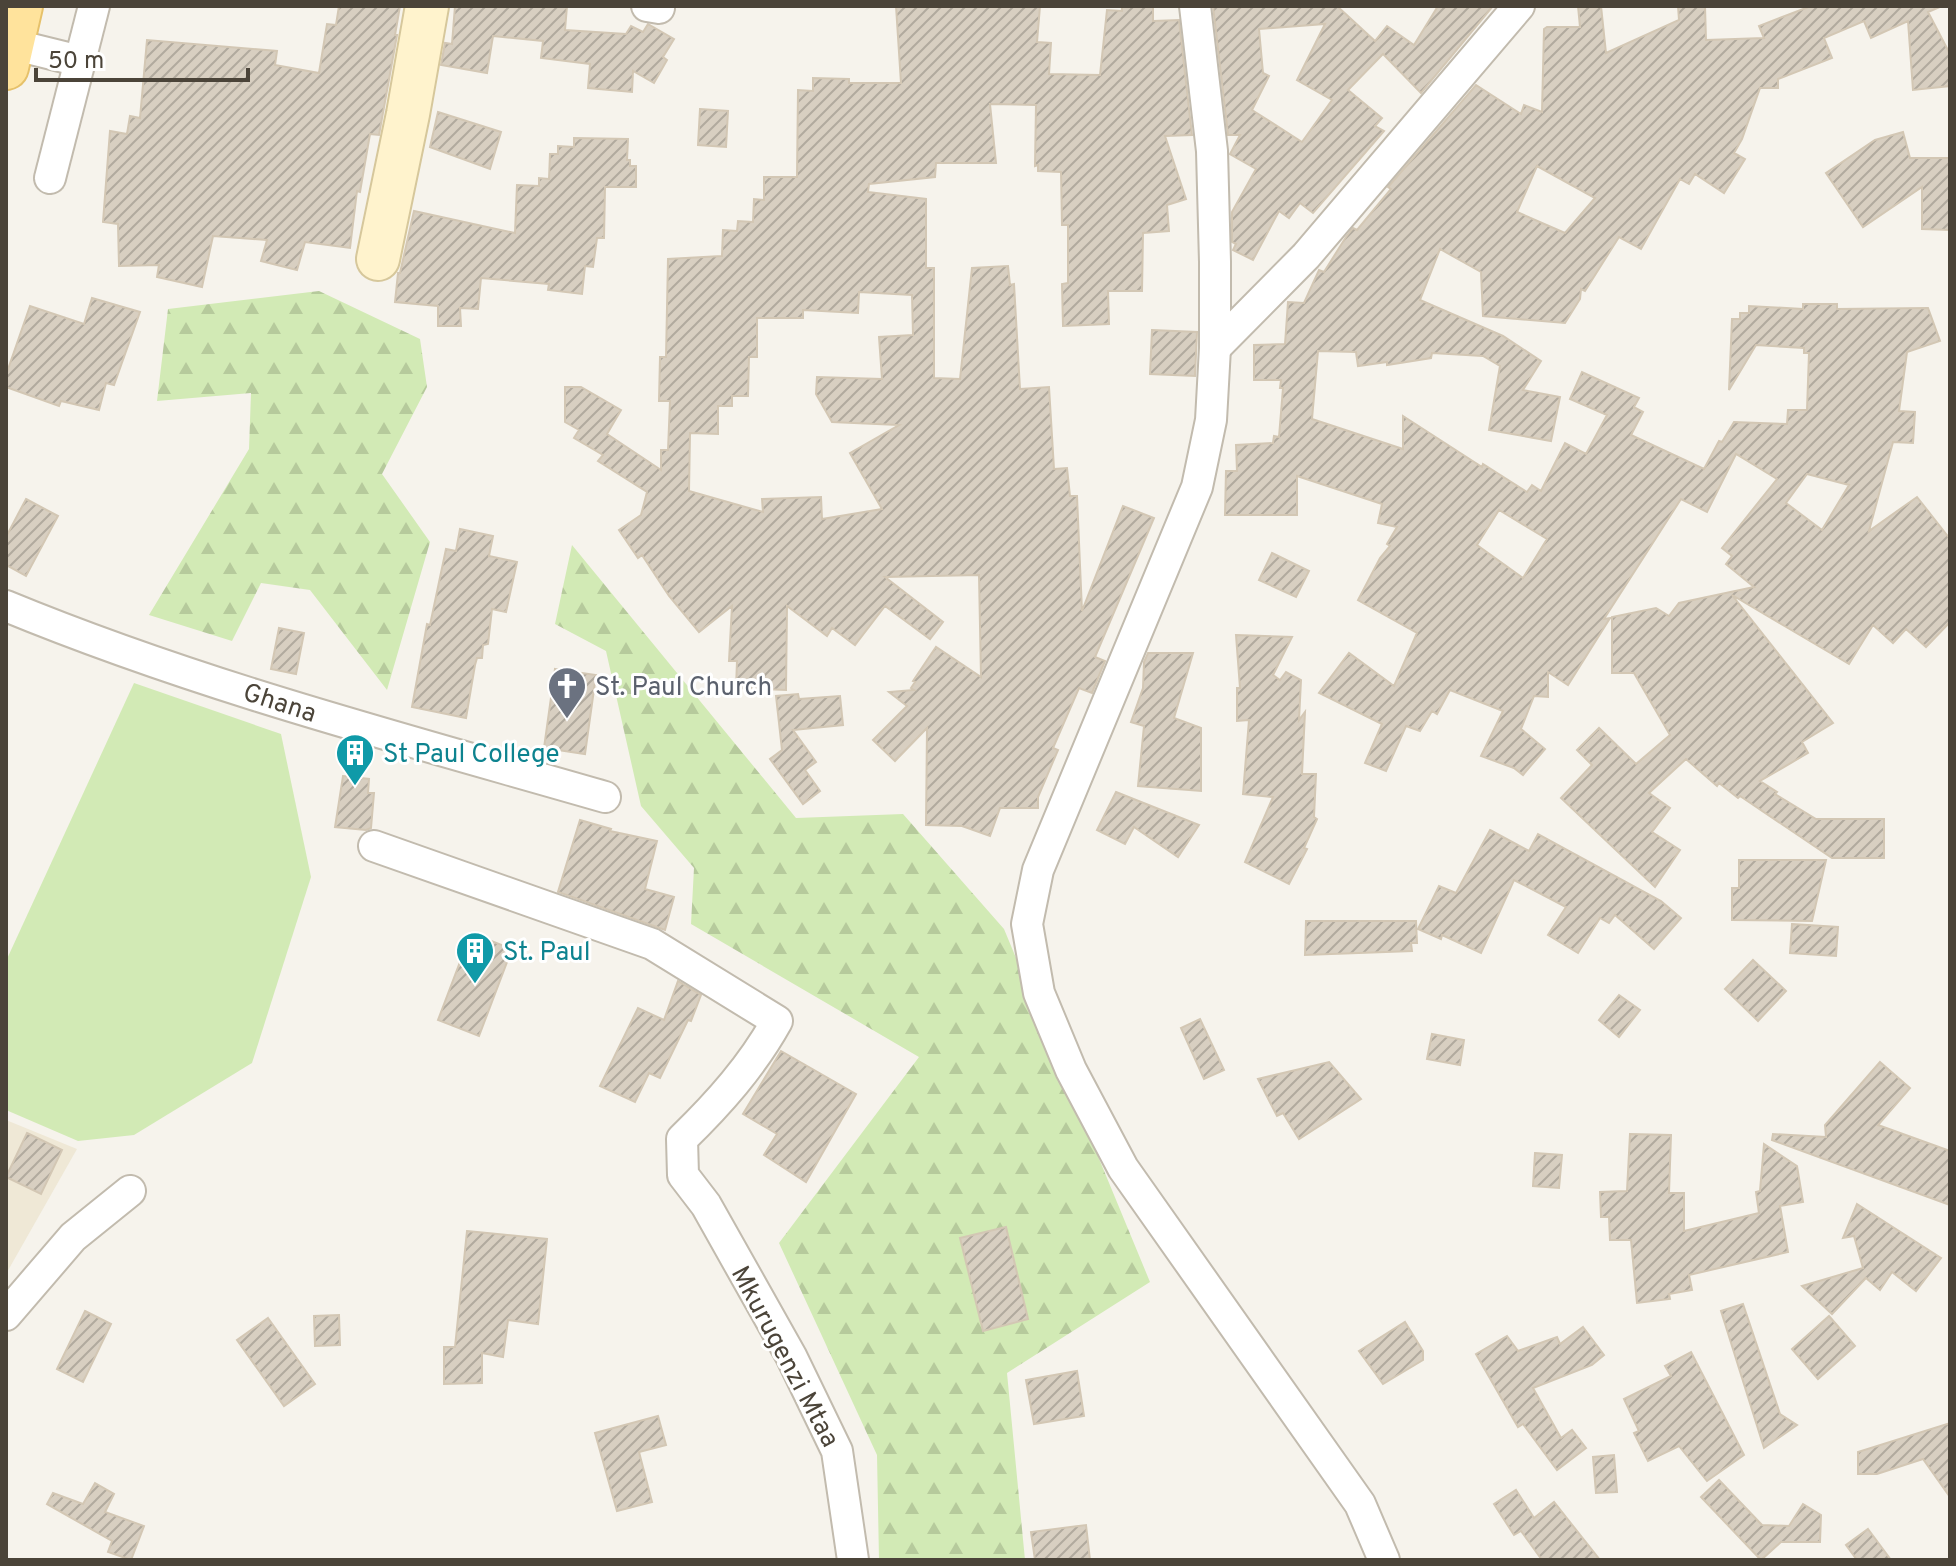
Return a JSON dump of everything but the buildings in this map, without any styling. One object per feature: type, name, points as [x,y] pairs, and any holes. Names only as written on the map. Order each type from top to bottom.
[{"type":"street","points":[[50,178],[94,6]]},
{"type":"street","points":[[378,259],[427,6]]},
{"type":"street","points":[[1195,6],[1212,151],[1215,348],[1211,420],[1197,487],[1038,870],[1027,924],[1039,993],[1071,1070],[1123,1168],[1360,1504],[1384,1560]]},
{"type":"street","points":[[1215,348],[1306,256],[1519,6]]},
{"type":"street","points":[[12,39],[80,61]]},
{"type":"street","name":"Ghana","points":[[6,606],[69,632],[300,709],[605,797]]},
{"type":"street","name":"Mkurugenzi Mtaa","points":[[374,846],[652,944],[777,1021],[757,1056],[682,1139],[683,1175],[706,1205],[791,1356],[837,1451],[853,1560]]},
{"type":"street","points":[[6,1315],[73,1237],[130,1191]]},
{"type":"shaded area","points":[[6,1120],[77,1149],[6,1274]]},
{"type":"green space","points":[[319,291],[420,339],[427,387],[382,474],[430,542],[387,690],[310,590],[261,583],[232,641],[149,615],[249,449],[251,393],[157,401],[168,309]]},
{"type":"green space","points":[[572,545],[796,818],[903,814],[1004,929],[1150,1282],[1007,1373],[1025,1560],[879,1560],[877,1455],[779,1243],[919,1057],[691,924],[694,868],[641,806],[606,651],[555,624]]},
{"type":"green space","points":[[134,683],[281,734],[311,877],[252,1063],[134,1135],[78,1141],[6,1110],[6,961]]},
{"type":"place","name":"St. Paul Church","points":[[567,720]]},
{"type":"place","name":"St Paul College","points":[[355,787]]},
{"type":"place","name":"St. Paul","points":[[475,985]]}]
